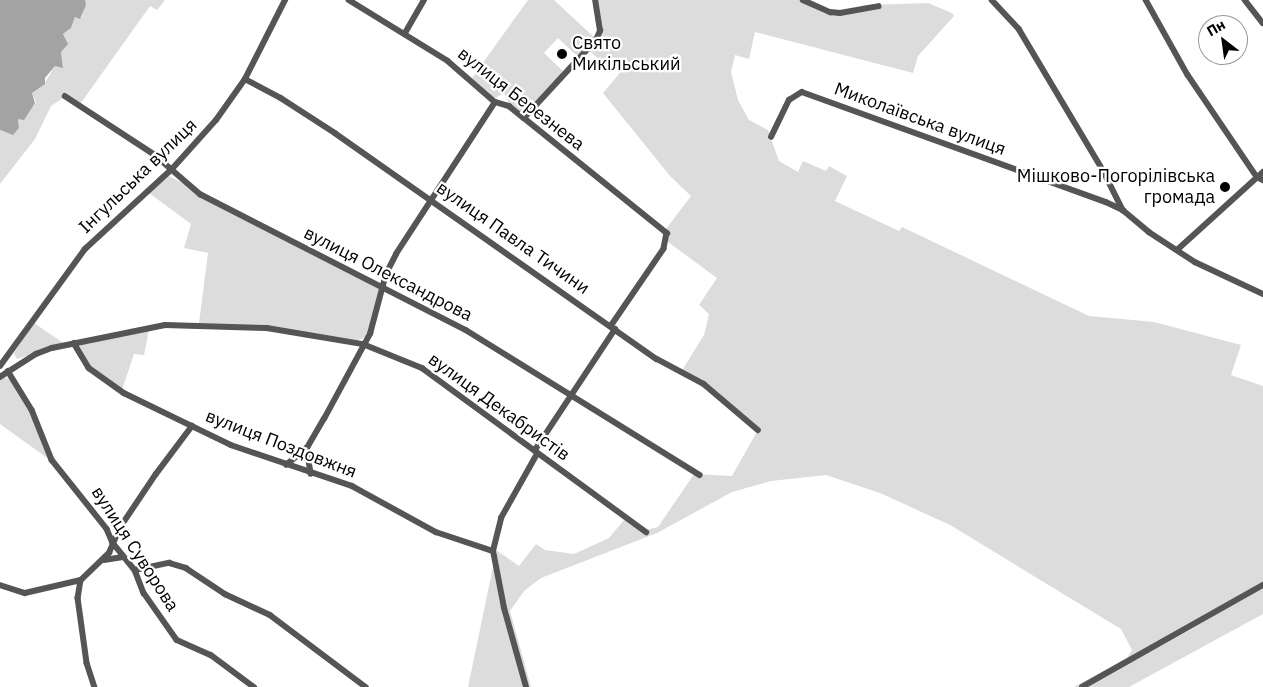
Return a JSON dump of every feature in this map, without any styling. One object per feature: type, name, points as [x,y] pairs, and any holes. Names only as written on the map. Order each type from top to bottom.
[{"type":"street","name":"Інгульська вулиця","points":[[0,366],[86,249],[172,169],[216,120],[245,80],[285,0]]},
{"type":"street","name":"вулиця Березнева","points":[[349,0],[405,33],[462,71],[495,102],[503,103],[524,118],[667,233],[664,249],[614,327]]},
{"type":"street","points":[[405,33],[424,0]]},
{"type":"street","points":[[524,118],[596,40],[600,31],[595,0]]},
{"type":"street","points":[[803,0],[830,12],[840,13],[878,6]]},
{"type":"street","points":[[992,0],[1019,29],[1103,170],[1123,210]]},
{"type":"street","points":[[1146,0],[1188,75],[1256,177],[1263,180]]},
{"type":"street","points":[[1245,0],[1263,23]]},
{"type":"street","name":"вулиця Павла Тичини","points":[[245,80],[281,98],[432,200],[670,367],[704,384],[758,430]]},
{"type":"street","name":"Миколаївська вулиця","points":[[771,136],[789,100],[802,92],[1123,210],[1177,250],[1263,294]]},
{"type":"street","name":"вулиця Олександрова","points":[[65,96],[172,169],[187,185],[217,203],[466,330],[573,394],[700,475]]},
{"type":"street","points":[[286,464],[307,448],[361,353],[363,344],[372,328],[382,287],[396,254],[495,102]]},
{"type":"street","points":[[1177,250],[1263,172]]},
{"type":"street","name":"вулиця Декабристів","points":[[0,376],[36,354],[74,343],[176,325],[267,328],[363,344],[422,368],[646,532]]},
{"type":"street","points":[[526,687],[504,608],[493,551],[501,518],[536,452],[614,327]]},
{"type":"street","name":"вулиця Поздовжня","points":[[74,343],[89,368],[105,382],[192,426],[311,474],[363,491],[436,532],[493,551]]},
{"type":"street","name":"вулиця Суворова","points":[[8,372],[32,410],[52,460],[86,499],[107,529],[113,544],[135,570],[144,593],[177,640],[211,655],[254,687]]},
{"type":"street","points":[[0,585],[25,593],[49,585],[81,580],[104,560],[156,474],[192,426]]},
{"type":"street","points":[[307,448],[311,474]]},
{"type":"street","points":[[104,560],[123,557]]},
{"type":"street","points":[[135,570],[169,564],[186,568],[225,594],[270,616],[366,687]]},
{"type":"street","points":[[81,580],[78,598],[87,664],[95,687]]},
{"type":"street","points":[[1082,687],[1263,585]]},
{"type":"shaded area","points":[[0,0],[85,0],[86,5],[80,19],[75,17],[71,28],[63,34],[68,44],[61,52],[63,68],[55,66],[45,78],[45,84],[32,93],[35,103],[24,120],[18,119],[19,128],[13,135],[0,130]]},
{"type":"shaded area","points":[[85,0],[165,0],[157,10],[150,6],[78,107],[63,98],[51,106],[35,139],[0,184],[0,130],[13,135],[19,128],[18,119],[26,115],[36,102],[32,93],[44,84],[55,66],[63,66],[61,52],[67,43],[63,34],[71,28],[75,17],[82,17]]},
{"type":"shaded area","points":[[528,0],[554,0],[596,39],[578,57],[558,38],[544,53],[564,72],[523,114],[510,105],[504,93],[495,98],[472,78]]},
{"type":"shaded area","points":[[596,0],[806,0],[822,9],[841,12],[865,5],[928,3],[952,13],[954,16],[918,56],[913,73],[755,32],[749,59],[735,55],[731,72],[738,100],[749,120],[768,130],[779,161],[798,172],[803,161],[826,171],[829,166],[847,176],[835,201],[899,231],[902,227],[1089,316],[1154,322],[1241,345],[1231,375],[1263,386],[1263,583],[1080,687],[1074,687],[1127,658],[1132,650],[1121,629],[950,525],[880,493],[826,475],[771,481],[732,492],[657,533],[541,578],[524,591],[510,611],[531,687],[528,687],[506,609],[496,550],[519,566],[536,544],[545,550],[574,554],[609,538],[625,519],[646,530],[658,527],[694,474],[732,476],[759,428],[705,384],[681,372],[704,335],[709,314],[699,305],[717,278],[668,242],[666,229],[691,196],[670,176],[603,93],[624,68],[612,58],[606,65],[588,50],[601,34]]},
{"type":"shaded area","points":[[169,176],[379,289],[371,327],[365,337],[357,341],[287,329],[199,323],[208,253],[184,248],[191,224],[149,193]]},
{"type":"shaded area","points":[[34,323],[65,344],[17,359],[14,353]]},
{"type":"shaded area","points":[[149,330],[144,355],[134,354],[122,390],[95,373],[78,345]]},
{"type":"shaded area","points":[[5,377],[12,381],[31,411],[50,460],[0,424],[0,379]]},
{"type":"shaded area","points":[[494,562],[525,687],[468,687]]},
{"type":"shaded area","points":[[1263,586],[1263,614],[1129,687],[1084,687],[1192,629]]},
{"type":"place","name":"Свято Микільський","points":[[562,54]]},
{"type":"place","name":"Мішково-Погорілівська громада","points":[[1225,187]]}]
